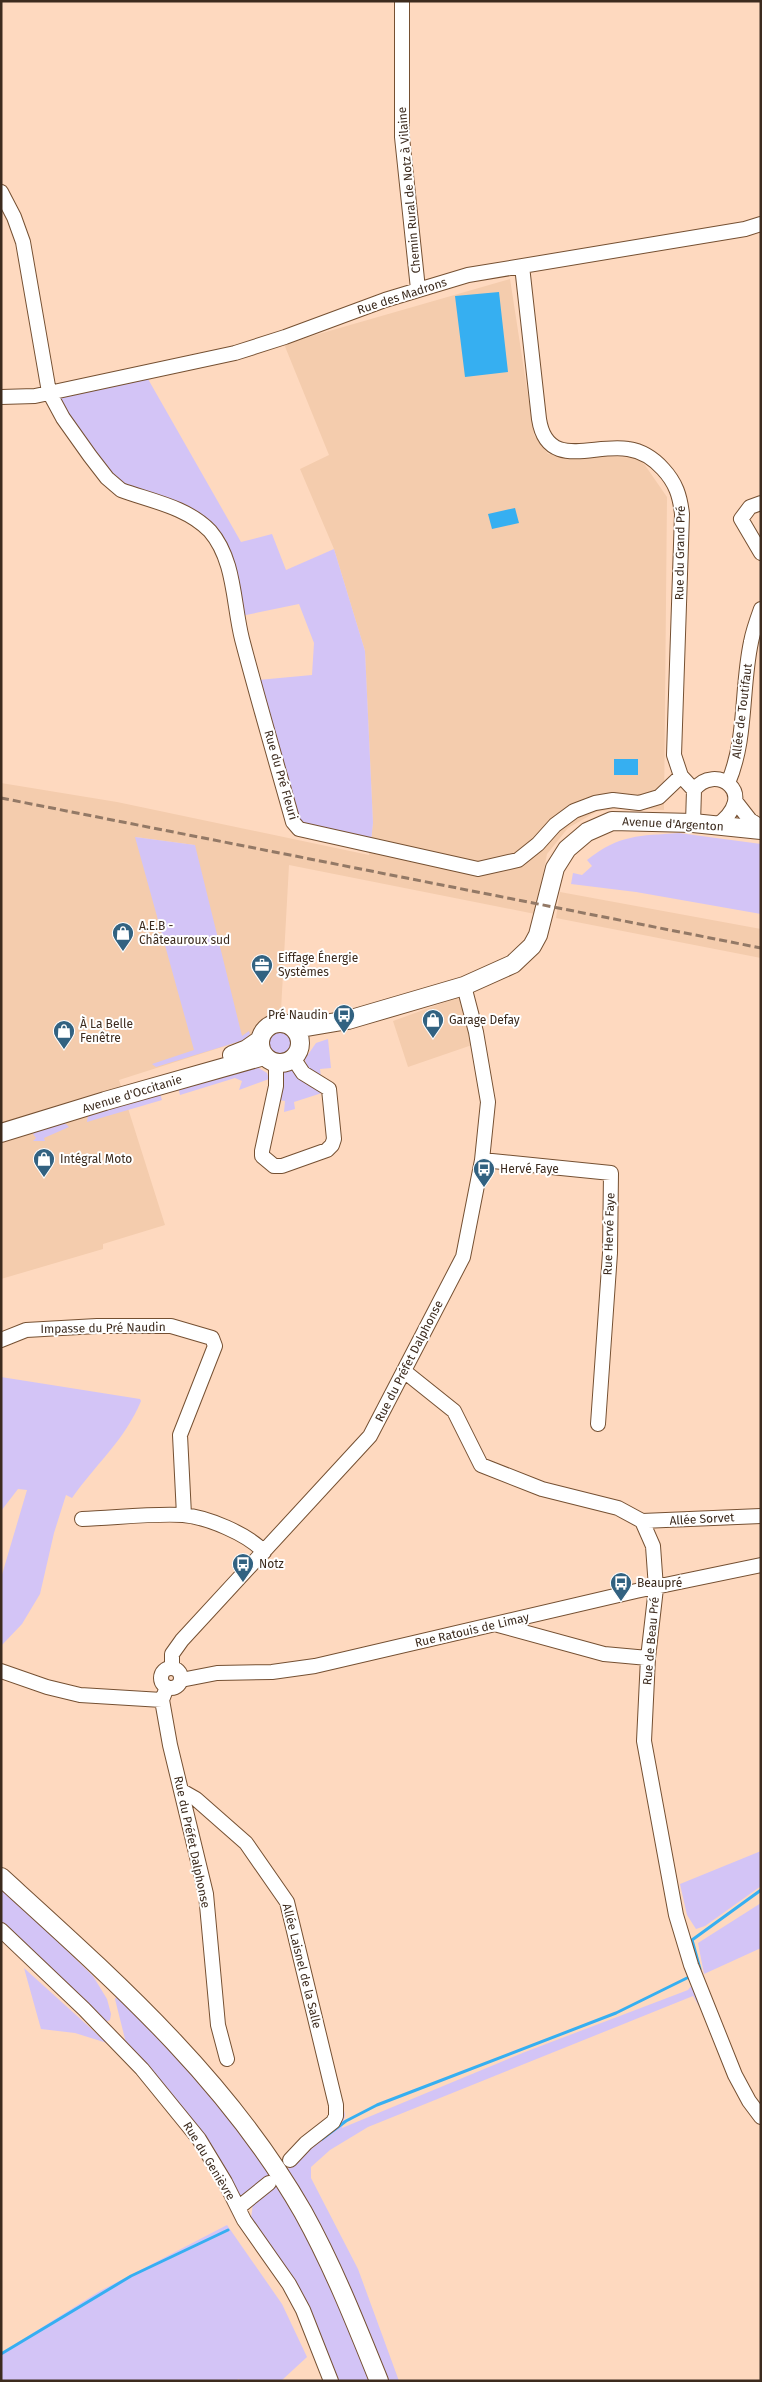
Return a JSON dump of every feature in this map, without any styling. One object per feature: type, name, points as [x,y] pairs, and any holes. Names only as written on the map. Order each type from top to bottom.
[{"type":"main road","name":"Avenue d'Argenton","points":[[464,986],[513,964],[532,946],[545,915],[555,868],[567,849],[587,832],[612,821],[693,823],[761,829]]},
{"type":"main road","name":"Avenue d'Occitanie","points":[[267,1053],[264,1030],[272,1024],[282,1022],[295,1029],[348,1020],[464,986]]},
{"type":"main road","name":"Avenue d'Occitanie","points":[[1,1125],[236,1054],[267,1053],[285,1062],[297,1052],[348,1020]]},
{"type":"main road","points":[[295,1029],[298,1034],[297,1052]]},
{"type":"main road","name":"Avenue d'Occitanie","points":[[1,1133],[267,1053]]},
{"type":"main road","points":[[1,1877],[146,2011],[220,2093],[259,2145],[303,2212],[342,2289],[379,2381]]},
{"type":"street","name":"Chemin Rural de Notz à Vilaine","points":[[402,1],[402,137],[418,290]]},
{"type":"street","name":"Rue du Pré Fleuri","points":[[1,192],[14,217],[23,242],[49,392],[63,418],[112,483],[121,490],[190,516],[208,530],[221,547],[229,568],[243,639],[292,822],[299,829],[478,870],[518,860],[538,844],[555,824],[574,811],[595,803],[613,800],[639,803],[659,797],[681,776]]},
{"type":"street","name":"Rue des Madrons","points":[[1,397],[35,396],[236,353],[418,290],[468,275],[745,229],[761,224]]},
{"type":"street","name":"Rue du Grand Pré","points":[[522,266],[539,424],[547,440],[558,449],[572,452],[627,448],[642,453],[657,463],[672,479],[680,494],[682,514],[674,755],[681,776],[694,790]]},
{"type":"street","points":[[761,503],[750,507],[741,519],[761,553]]},
{"type":"street","name":"Allée de Toutifaut","points":[[728,783],[734,769],[740,737],[750,643],[761,609]]},
{"type":"street","points":[[693,823],[694,790],[705,780],[715,779],[728,783],[734,791],[736,802],[750,820],[761,829]]},
{"type":"street","points":[[716,826],[725,819],[736,802]]},
{"type":"street","name":"Rue du Préfet Dalphonse","points":[[172,1668],[172,1654],[182,1640],[370,1436],[463,1257],[487,1127],[487,1094],[476,1032],[464,986]]},
{"type":"street","points":[[267,1053],[276,1086],[262,1156],[274,1166],[282,1166],[327,1150],[334,1139],[328,1089],[303,1073],[297,1052]]},
{"type":"street","name":"Rue Hervé Faye","points":[[482,1160],[611,1173],[610,1253],[598,1424]]},
{"type":"street","name":"Impasse du Pré Naudin","points":[[1,1340],[26,1330],[97,1326],[178,1327],[212,1338],[215,1342],[180,1435],[184,1515]]},
{"type":"street","points":[[404,1371],[454,1411],[481,1465],[542,1489],[618,1508],[642,1521]]},
{"type":"street","points":[[82,1519],[184,1515],[225,1527],[264,1552]]},
{"type":"street","name":"Allée Sorvet","points":[[642,1521],[761,1516]]},
{"type":"street","name":"Rue de Beau Pré","points":[[642,1521],[653,1546],[656,1588],[648,1658],[644,1741],[676,1916],[691,1966],[735,2075],[748,2101],[761,2117]]},
{"type":"street","name":"Rue Ratouis de Limay","points":[[181,1680],[217,1673],[272,1672],[315,1666],[761,1565]]},
{"type":"street","points":[[498,1624],[604,1654],[648,1658]]},
{"type":"street","points":[[1,1671],[53,1689],[80,1695],[162,1700],[167,1687],[162,1677],[165,1670],[172,1668],[180,1674],[181,1680],[177,1686],[167,1687]]},
{"type":"street","name":"Rue du Préfet Dalphonse","points":[[162,1700],[206,1894],[218,2025],[227,2059]]},
{"type":"street","name":"Allée Laisnel de la Salle","points":[[182,1791],[196,1799],[246,1843],[287,1902],[336,2105],[336,2116],[333,2122],[306,2143],[290,2160]]},
{"type":"street","name":"Rue du Genièvre","points":[[1,1930],[84,2009],[170,2101],[199,2139],[238,2208],[289,2284],[302,2310],[331,2381]]},
{"type":"street","points":[[238,2208],[269,2183]]},
{"type":"shaded area","points":[[510,279],[534,435],[548,454],[640,458],[667,497],[664,810],[620,808],[596,812],[568,828],[547,854],[535,914],[289,865],[281,1010],[244,1040],[119,1080],[165,1225],[103,1244],[103,1249],[1,1279],[1,783],[117,802],[369,855],[373,823],[365,651],[334,549],[300,469],[329,455],[284,344]],"holes":[[[136,837],[195,845],[195,1050]]]},
{"type":"shaded area","points":[[148,379],[241,542],[272,534],[286,570],[334,549],[365,651],[373,823],[371,842],[307,828],[295,818],[258,680],[312,675],[314,643],[299,604],[241,616],[221,541],[112,479],[59,403],[59,397]]},
{"type":"shaded area","points":[[679,833],[761,844],[761,914],[636,892],[571,884],[573,873],[582,875],[592,866],[587,860],[610,845],[641,836]]},
{"type":"shaded area","points":[[135,837],[195,845],[242,1036],[249,1031],[250,1034],[244,1040],[156,1067],[152,1064],[194,1050]]},
{"type":"shaded area","points":[[560,892],[761,929],[761,958],[556,918]]},
{"type":"shaded area","points":[[459,997],[472,1045],[408,1067],[393,1021]]},
{"type":"shaded area","points":[[281,1031],[290,1034],[293,1043],[290,1052],[281,1055],[272,1052],[269,1043],[272,1034]]},
{"type":"shaded area","points":[[328,1039],[331,1068],[320,1069],[321,1077],[306,1066],[305,1059],[316,1043]]},
{"type":"shaded area","points":[[257,1067],[267,1073],[269,1079],[239,1090],[242,1081],[235,1078],[180,1095],[178,1087]]},
{"type":"shaded area","points":[[296,1068],[325,1092],[294,1102],[295,1109],[284,1112],[285,1101],[278,1100],[283,1072]]},
{"type":"shaded area","points":[[160,1093],[162,1100],[87,1122],[88,1115]]},
{"type":"shaded area","points":[[64,1122],[69,1127],[44,1138],[45,1141],[33,1141],[36,1138],[33,1134],[36,1130]]},
{"type":"shaded area","points":[[1,1377],[140,1399],[141,1401],[127,1428],[109,1452],[72,1498],[66,1495],[54,1533],[40,1594],[22,1624],[1,1646],[1,1578],[27,1490],[18,1489],[1,1511]]},
{"type":"shaded area","points":[[761,1851],[761,1886],[705,1926],[696,1929],[687,1915],[680,1884]]},
{"type":"shaded area","points":[[1,1886],[93,1976],[107,1999],[111,2014],[110,2020],[106,2022],[1,1926]]},
{"type":"shaded area","points":[[761,1903],[761,1948],[704,1974],[698,1943]]},
{"type":"shaded area","points":[[24,1968],[107,2043],[75,2033],[41,2029]]},
{"type":"shaded area","points":[[692,1985],[706,2018],[693,1996],[368,2127],[330,2150],[311,2167],[311,2178],[358,2269],[399,2381],[386,2381],[286,2171],[306,2148],[334,2127],[337,2087],[339,2086],[345,2115],[342,2128],[525,2052],[688,1990]]},
{"type":"shaded area","points":[[118,1993],[208,2089],[271,2175],[244,2196],[239,2195],[126,2043],[115,1999]]},
{"type":"shaded area","points":[[277,2185],[304,2232],[328,2281],[369,2381],[336,2381],[301,2296],[285,2266],[251,2218],[253,2204]]},
{"type":"shaded area","points":[[227,2225],[282,2304],[307,2357],[281,2381],[240,2381],[239,2379],[235,2381],[1,2381],[1,2353],[100,2291]]},
{"type":"water","points":[[499,292],[508,372],[465,377],[455,296]]},
{"type":"water","points":[[515,508],[519,523],[492,529],[488,514]]},
{"type":"water","points":[[614,759],[638,759],[638,775],[614,775]]},
{"type":"waterway","points":[[700,1969],[692,1940],[761,1890]]},
{"type":"waterway","points":[[322,2139],[346,2121],[377,2105],[616,2013],[689,1977]]},
{"type":"waterway","points":[[1,2354],[131,2276],[228,2230]]},
{"type":"railway","points":[[1,798],[761,948]]},
{"type":"place","name":"A.E.B - Châteauroux sud","points":[[123,952]]},
{"type":"place","name":"Eiffage Énergie Systèmes","points":[[262,984]]},
{"type":"place","name":"Pré Naudin","points":[[344,1034]]},
{"type":"place","name":"Garage Defay","points":[[433,1039]]},
{"type":"place","name":"À La Belle Fenêtre","points":[[64,1050]]},
{"type":"place","name":"Intégral Moto","points":[[44,1178]]},
{"type":"place","name":"Hervé Faye","points":[[484,1188]]},
{"type":"place","name":"Notz","points":[[243,1583]]},
{"type":"place","name":"Beaupré","points":[[621,1602]]}]
